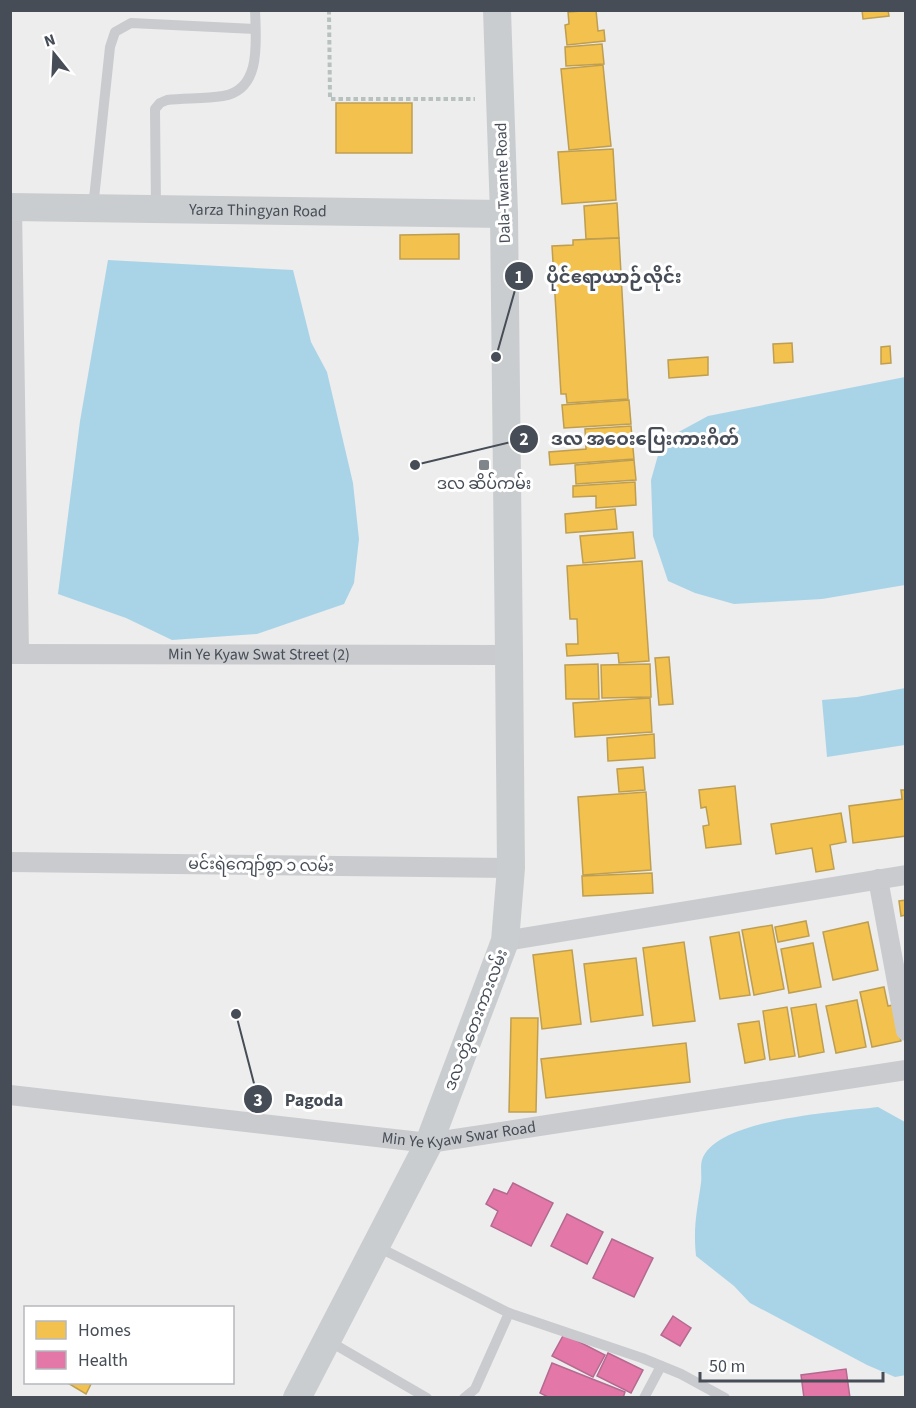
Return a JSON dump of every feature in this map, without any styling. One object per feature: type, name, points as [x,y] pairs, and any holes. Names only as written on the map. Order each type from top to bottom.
[{"type":"main road","name":"Dala-Twante Road","points":[[497,10],[504,214],[507,464]]},
{"type":"main road","name":"Yarza Thingyan Road","points":[[11,207],[504,214]]},
{"type":"main road","name":"ဒလ-တွံတေးကားလမ်း","points":[[297,1398],[429,1143],[506,941],[510,867],[507,464]]},
{"type":"street","points":[[11,207],[15,653]]},
{"type":"street","name":"Min Ye Kyaw Swat Street (2)","points":[[15,653],[508,655]]},
{"type":"street","name":"မင်းရဲကျော်စွာ ၁ လမ်း","points":[[10,862],[510,867]]},
{"type":"street","points":[[506,941],[906,874]]},
{"type":"street","points":[[878,879],[906,1031]]},
{"type":"street","name":"Min Ye Kyaw Swar Road","points":[[10,1095],[429,1143],[906,1070]]},
{"type":"lane","points":[[156,209],[155,109],[167,100],[222,96],[243,87],[252,72],[255,10]]},
{"type":"lane","points":[[93,208],[110,47],[115,32],[131,23],[255,29]]},
{"type":"lane","points":[[376,1246],[509,1312],[661,1366],[725,1398]]},
{"type":"lane","points":[[464,1398],[475,1389],[509,1312]]},
{"type":"lane","points":[[327,1340],[427,1398]]},
{"type":"lane","points":[[644,1398],[661,1366]]},
{"type":"path","points":[[329,10],[330,99],[500,99]]},
{"type":"water","points":[[108,260],[293,270],[311,342],[327,372],[353,483],[359,539],[354,583],[344,604],[257,634],[172,640],[126,618],[58,594],[80,421]]},
{"type":"water","points":[[905,377],[905,585],[822,599],[734,604],[695,593],[668,581],[653,536],[651,480],[662,441],[708,416]]},
{"type":"water","points":[[905,688],[905,745],[827,757],[822,700],[857,697]]},
{"type":"water","points":[[878,1107],[905,1122],[906,1375],[895,1377],[867,1365],[750,1303],[734,1286],[696,1256],[695,1246],[701,1163],[712,1146],[730,1135],[754,1126],[809,1115]]},
{"type":"building: Homes","points":[[596,10],[598,31],[604,30],[605,41],[567,45],[565,25],[569,24],[568,12]]},
{"type":"building: Homes","points":[[862,10],[888,10],[889,16],[863,19]]},
{"type":"building: Homes","points":[[602,44],[604,64],[566,66],[565,47]]},
{"type":"building: Homes","points":[[603,65],[611,146],[569,150],[561,69]]},
{"type":"building: Homes","points":[[336,103],[412,103],[412,153],[336,153]]},
{"type":"building: Homes","points":[[613,149],[616,200],[562,204],[558,152]]},
{"type":"building: Homes","points":[[617,203],[619,238],[586,239],[584,206]]},
{"type":"building: Homes","points":[[459,234],[459,259],[400,259],[400,235]]},
{"type":"building: Homes","points":[[619,238],[628,399],[567,403],[566,394],[561,394],[552,246],[573,245],[573,240]]},
{"type":"building: Homes","points":[[792,343],[793,362],[774,363],[773,344]]},
{"type":"building: Homes","points":[[890,346],[891,363],[881,364],[881,347]]},
{"type":"building: Homes","points":[[708,357],[708,375],[669,378],[668,360]]},
{"type":"building: Homes","points":[[629,400],[631,424],[564,428],[562,405]]},
{"type":"building: Homes","points":[[631,426],[634,459],[550,465],[549,452],[586,449],[585,429]]},
{"type":"building: Homes","points":[[634,460],[636,480],[576,484],[575,465]]},
{"type":"building: Homes","points":[[635,482],[636,505],[596,508],[596,496],[573,497],[573,486]]},
{"type":"building: Homes","points":[[615,509],[617,529],[566,533],[565,514]]},
{"type":"building: Homes","points":[[633,532],[635,558],[583,563],[580,536]]},
{"type":"building: Homes","points":[[642,561],[649,661],[619,663],[618,653],[567,656],[566,644],[578,644],[577,619],[570,619],[567,566]]},
{"type":"building: Homes","points":[[669,657],[673,704],[659,705],[655,658]]},
{"type":"building: Homes","points":[[598,664],[599,699],[566,699],[565,665]]},
{"type":"building: Homes","points":[[650,664],[651,697],[602,698],[601,665]]},
{"type":"building: Homes","points":[[650,698],[652,732],[575,737],[573,703]]},
{"type":"building: Homes","points":[[654,734],[655,758],[608,761],[607,738]]},
{"type":"building: Homes","points":[[643,767],[645,790],[619,792],[617,769]]},
{"type":"building: Homes","points":[[735,786],[741,844],[706,848],[703,826],[709,825],[706,807],[701,808],[699,790]]},
{"type":"building: Homes","points":[[901,790],[906,790],[906,836],[853,843],[849,806],[902,799]]},
{"type":"building: Homes","points":[[646,792],[651,870],[583,875],[578,797]]},
{"type":"building: Homes","points":[[841,813],[846,842],[830,845],[834,869],[816,872],[812,848],[776,854],[771,824]]},
{"type":"building: Homes","points":[[652,873],[653,893],[583,896],[582,876]]},
{"type":"building: Homes","points":[[906,900],[906,915],[901,916],[899,901]]},
{"type":"building: Homes","points":[[806,921],[809,936],[778,942],[775,927]]},
{"type":"building: Homes","points":[[868,922],[878,970],[833,980],[823,932]]},
{"type":"building: Homes","points":[[772,925],[784,989],[754,995],[742,930]]},
{"type":"building: Homes","points":[[739,932],[750,995],[720,999],[710,937]]},
{"type":"building: Homes","points":[[684,942],[695,1021],[653,1026],[643,948]]},
{"type":"building: Homes","points":[[813,943],[821,987],[789,993],[781,949]]},
{"type":"building: Homes","points":[[572,950],[581,1024],[542,1029],[533,955]]},
{"type":"building: Homes","points":[[636,958],[643,1015],[591,1022],[584,964]]},
{"type":"building: Homes","points":[[884,987],[888,1006],[893,1005],[901,1041],[872,1047],[860,992]]},
{"type":"building: Homes","points":[[857,1000],[866,1047],[836,1053],[826,1006]]},
{"type":"building: Homes","points":[[816,1004],[824,1052],[799,1057],[791,1008]]},
{"type":"building: Homes","points":[[787,1007],[795,1056],[770,1060],[763,1011]]},
{"type":"building: Homes","points":[[511,1018],[538,1018],[536,1112],[509,1112]]},
{"type":"building: Homes","points":[[759,1021],[765,1059],[745,1063],[738,1024]]},
{"type":"building: Homes","points":[[686,1043],[690,1082],[546,1098],[541,1059]]},
{"type":"building: Homes","points":[[69,1384],[91,1384],[86,1394]]},
{"type":"building: Health","points":[[513,1183],[553,1203],[531,1246],[491,1226],[498,1211],[486,1204],[494,1189],[507,1194]]},
{"type":"building: Health","points":[[567,1214],[603,1232],[587,1264],[551,1246]]},
{"type":"building: Health","points":[[612,1239],[653,1258],[634,1297],[593,1278]]},
{"type":"building: Health","points":[[673,1316],[691,1328],[680,1346],[661,1335]]},
{"type":"building: Health","points":[[564,1334],[605,1355],[593,1377],[552,1356]]},
{"type":"building: Health","points":[[608,1353],[643,1370],[631,1393],[597,1376]]},
{"type":"building: Health","points":[[552,1363],[625,1392],[623,1398],[550,1398],[540,1393]]},
{"type":"building: Health","points":[[846,1369],[850,1398],[804,1398],[801,1375]]},
{"type":"place","name":"ပိုင်ဧရာယာဉ်လိုင်း","points":[[496,357]]},
{"type":"place","name":"ဒလ အဝေးပြေးကားဂိတ်","points":[[415,465]]},
{"type":"place","name":"ဒလ ဆိပ်ကမ်း","points":[[484,465]]},
{"type":"place","name":"Pagoda","points":[[236,1014]]}]
